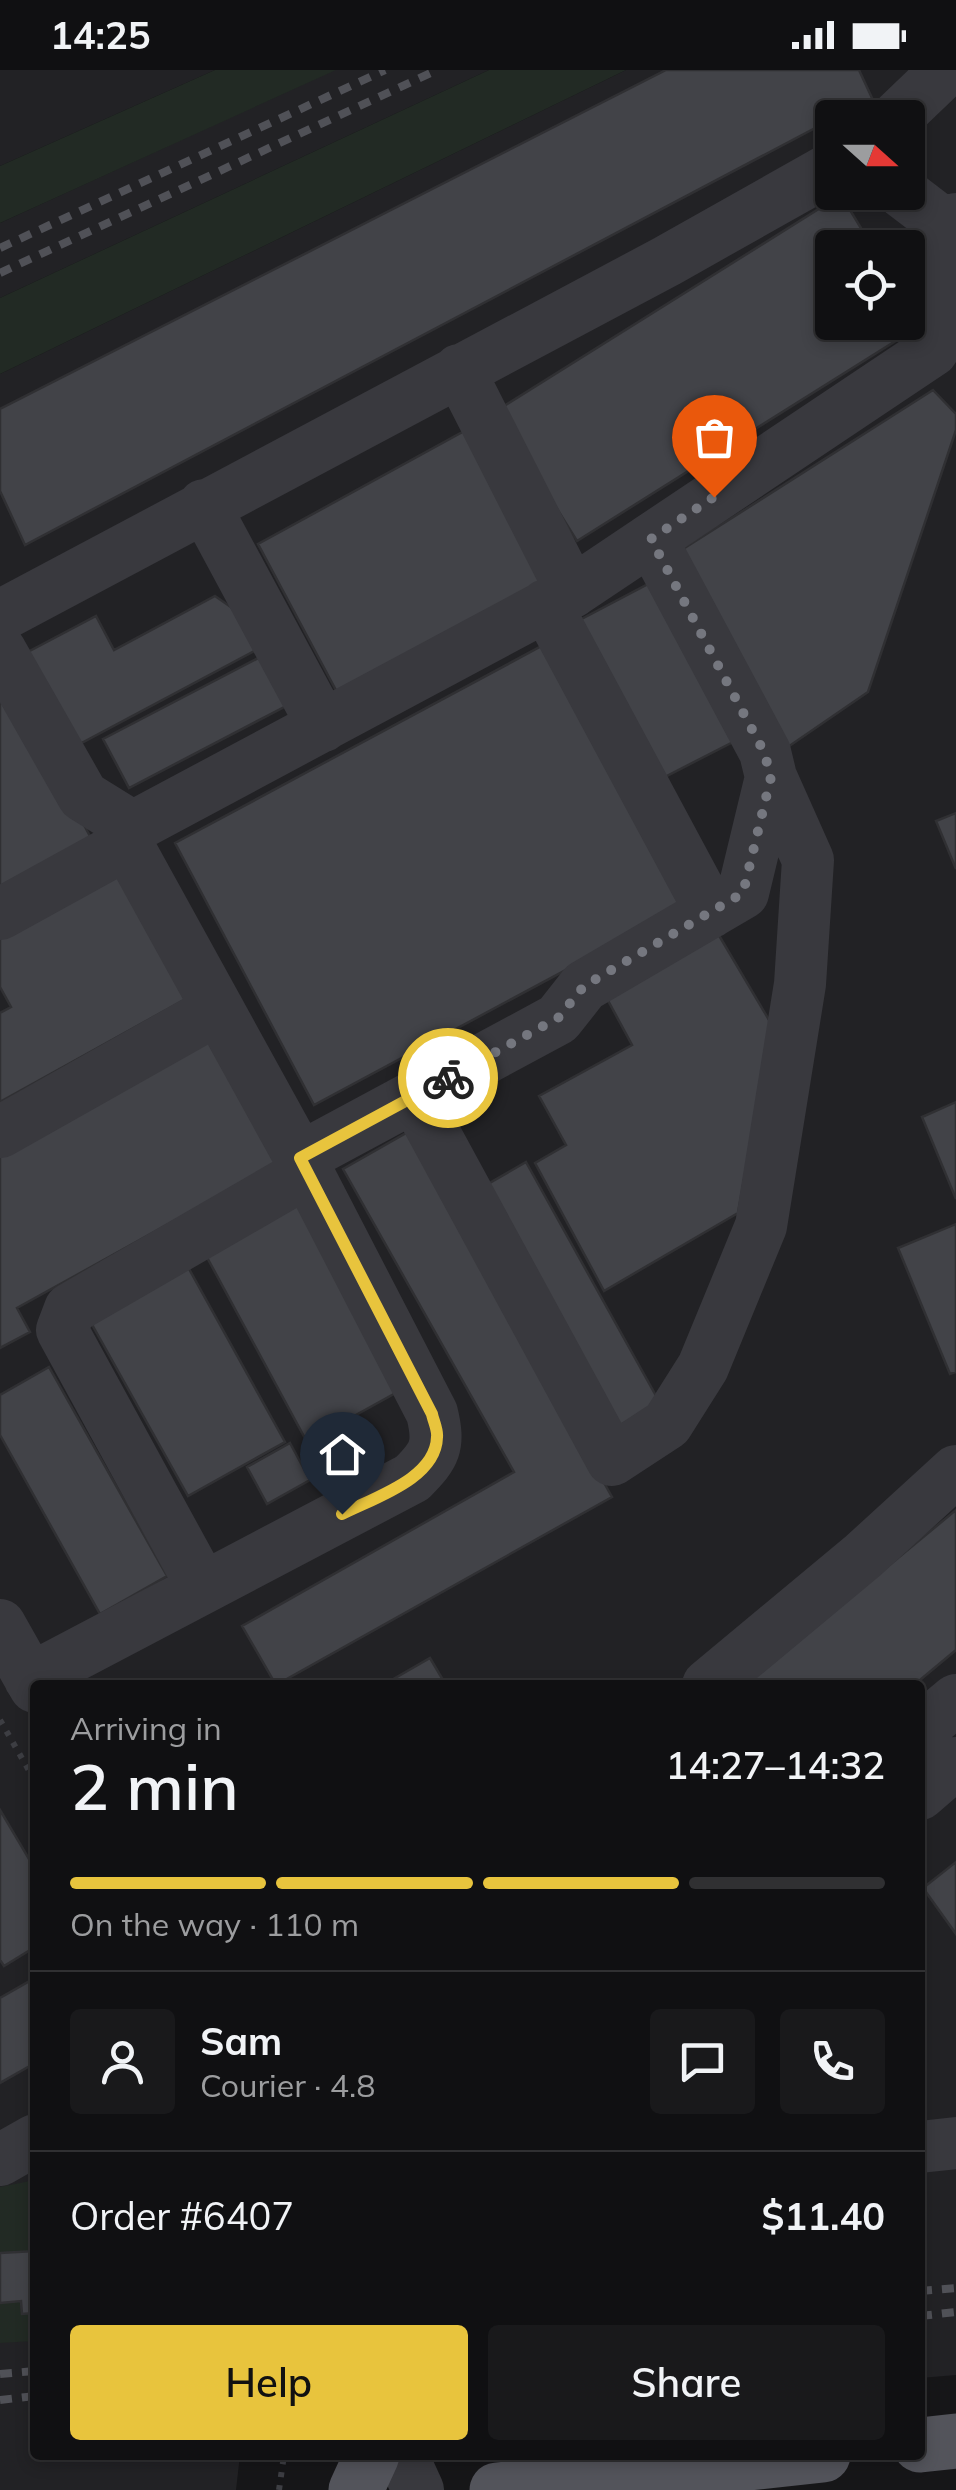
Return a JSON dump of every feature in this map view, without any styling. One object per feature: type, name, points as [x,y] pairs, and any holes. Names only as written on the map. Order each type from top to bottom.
[{"type":"main road","points":[[925,2444],[956,2441]]},
{"type":"main road","points":[[356,2490],[370,2460]]},
{"type":"main road","points":[[497,2490],[776,2460]]},
{"type":"street","points":[[0,616],[815,181]]},
{"type":"street","points":[[0,914],[323,726],[559,599],[944,334],[950,221],[925,206]]},
{"type":"street","points":[[459,370],[559,599],[711,912]]},
{"type":"street","points":[[204,504],[323,726]]},
{"type":"street","points":[[414,1096],[612,1460],[667,1424],[703,1367],[761,1226],[800,984],[808,860],[764,752],[651,539]]},
{"type":"street","points":[[0,650],[83,796],[130,836],[432,1414],[438,1436],[431,1459],[412,1478],[202,1586],[14,1674]]},
{"type":"street","points":[[202,1586],[62,1330],[70,1310],[414,1096],[558,1018],[584,986],[743,893],[771,777]]},
{"type":"street","points":[[0,1132],[218,1010]]},
{"type":"street","points":[[714,1680],[863,1556],[956,1471]]},
{"type":"street","points":[[925,1726],[956,1700]]},
{"type":"street","points":[[925,1790],[956,1763]]},
{"type":"street","points":[[0,2160],[30,2143]]},
{"type":"street","points":[[925,2146],[956,2143]]},
{"type":"street","points":[[404,2460],[418,2490]]},
{"type":"path","points":[[14,1674],[30,1756]]},
{"type":"path","points":[[279,2490],[283,2460]]},
{"type":"shaded area","points":[[0,70],[215,70],[0,166]]},
{"type":"shaded area","points":[[215,70],[336,70],[0,223],[0,166]]},
{"type":"shaded area","points":[[334,70],[489,70],[0,298],[0,223]]},
{"type":"shaded area","points":[[489,70],[626,70],[0,374],[0,298]]},
{"type":"shaded area","points":[[626,70],[956,70],[956,2375],[925,2378],[925,1680],[30,1680],[30,2460],[239,2460],[236,2490],[0,2490],[0,374]]},
{"type":"shaded area","points":[[30,2181],[30,2341],[0,2343],[0,2187]]},
{"type":"building","points":[[666,70],[859,70],[872,98],[815,100],[815,128],[25,545],[0,491],[0,409]]},
{"type":"building","points":[[817,210],[850,210],[862,230],[815,230],[815,340],[897,340],[577,541],[496,411]]},
{"type":"building","points":[[933,390],[956,414],[956,430],[868,692],[785,749],[683,549]]},
{"type":"building","points":[[468,429],[549,579],[338,694],[258,544]]},
{"type":"building","points":[[652,582],[735,741],[657,781],[574,623]]},
{"type":"building","points":[[215,596],[238,612],[258,649],[74,747],[24,654],[96,616],[114,650]]},
{"type":"building","points":[[549,642],[689,904],[314,1105],[175,843]]},
{"type":"building","points":[[264,655],[290,704],[129,788],[103,739]]},
{"type":"building","points":[[14,695],[91,838],[0,887],[0,703]]},
{"type":"building","points":[[956,813],[956,869],[936,821]]},
{"type":"building","points":[[112,865],[186,999],[0,1102],[0,1013],[11,1007],[0,987],[0,927]]},
{"type":"building","points":[[717,932],[772,1025],[738,1213],[604,1291],[535,1163],[566,1145],[539,1096],[632,1045],[605,995]]},
{"type":"building","points":[[208,1038],[277,1164],[17,1308],[30,1332],[0,1348],[0,1154]]},
{"type":"building","points":[[956,1102],[956,1199],[922,1117]]},
{"type":"building","points":[[408,1132],[612,1497],[285,1680],[273,1680],[242,1626],[514,1472],[343,1169]]},
{"type":"building","points":[[526,1162],[660,1403],[615,1428],[481,1188]]},
{"type":"building","points":[[298,1198],[401,1390],[307,1442],[203,1250]]},
{"type":"building","points":[[956,1224],[956,1372],[950,1374],[898,1248]]},
{"type":"building","points":[[183,1258],[285,1442],[188,1496],[85,1312]]},
{"type":"building","points":[[49,1367],[167,1576],[100,1614],[0,1435],[0,1395]]},
{"type":"building","points":[[290,1443],[310,1480],[267,1504],[247,1467]]},
{"type":"building","points":[[956,1510],[956,1650],[920,1680],[750,1680]]},
{"type":"building","points":[[430,1658],[443,1680],[392,1680]]},
{"type":"building","points":[[0,1810],[30,1861],[30,1950],[4,1966],[0,1960]]},
{"type":"building","points":[[956,1862],[956,1934],[925,1891],[925,1886]]},
{"type":"building","points":[[30,1981],[30,2066],[0,2083],[0,1998]]},
{"type":"building","points":[[30,2251],[30,2313],[22,2314],[21,2301],[0,2303],[0,2253]]},
{"type":"railway","points":[[0,248],[385,70]]},
{"type":"railway","points":[[0,273],[437,70]]},
{"type":"railway","points":[[925,2291],[956,2288]]},
{"type":"railway","points":[[925,2315],[956,2312]]},
{"type":"railway","points":[[0,2374],[30,2371]]},
{"type":"railway","points":[[0,2400],[30,2397]]},
{"type":"way so far","points":[[448,1078],[558,1018],[584,986],[743,893],[771,777],[764,752],[651,539],[714,497]]},
{"type":"route","points":[[342,1514],[412,1478],[431,1459],[438,1436],[432,1414],[300,1158],[448,1078]]}]
